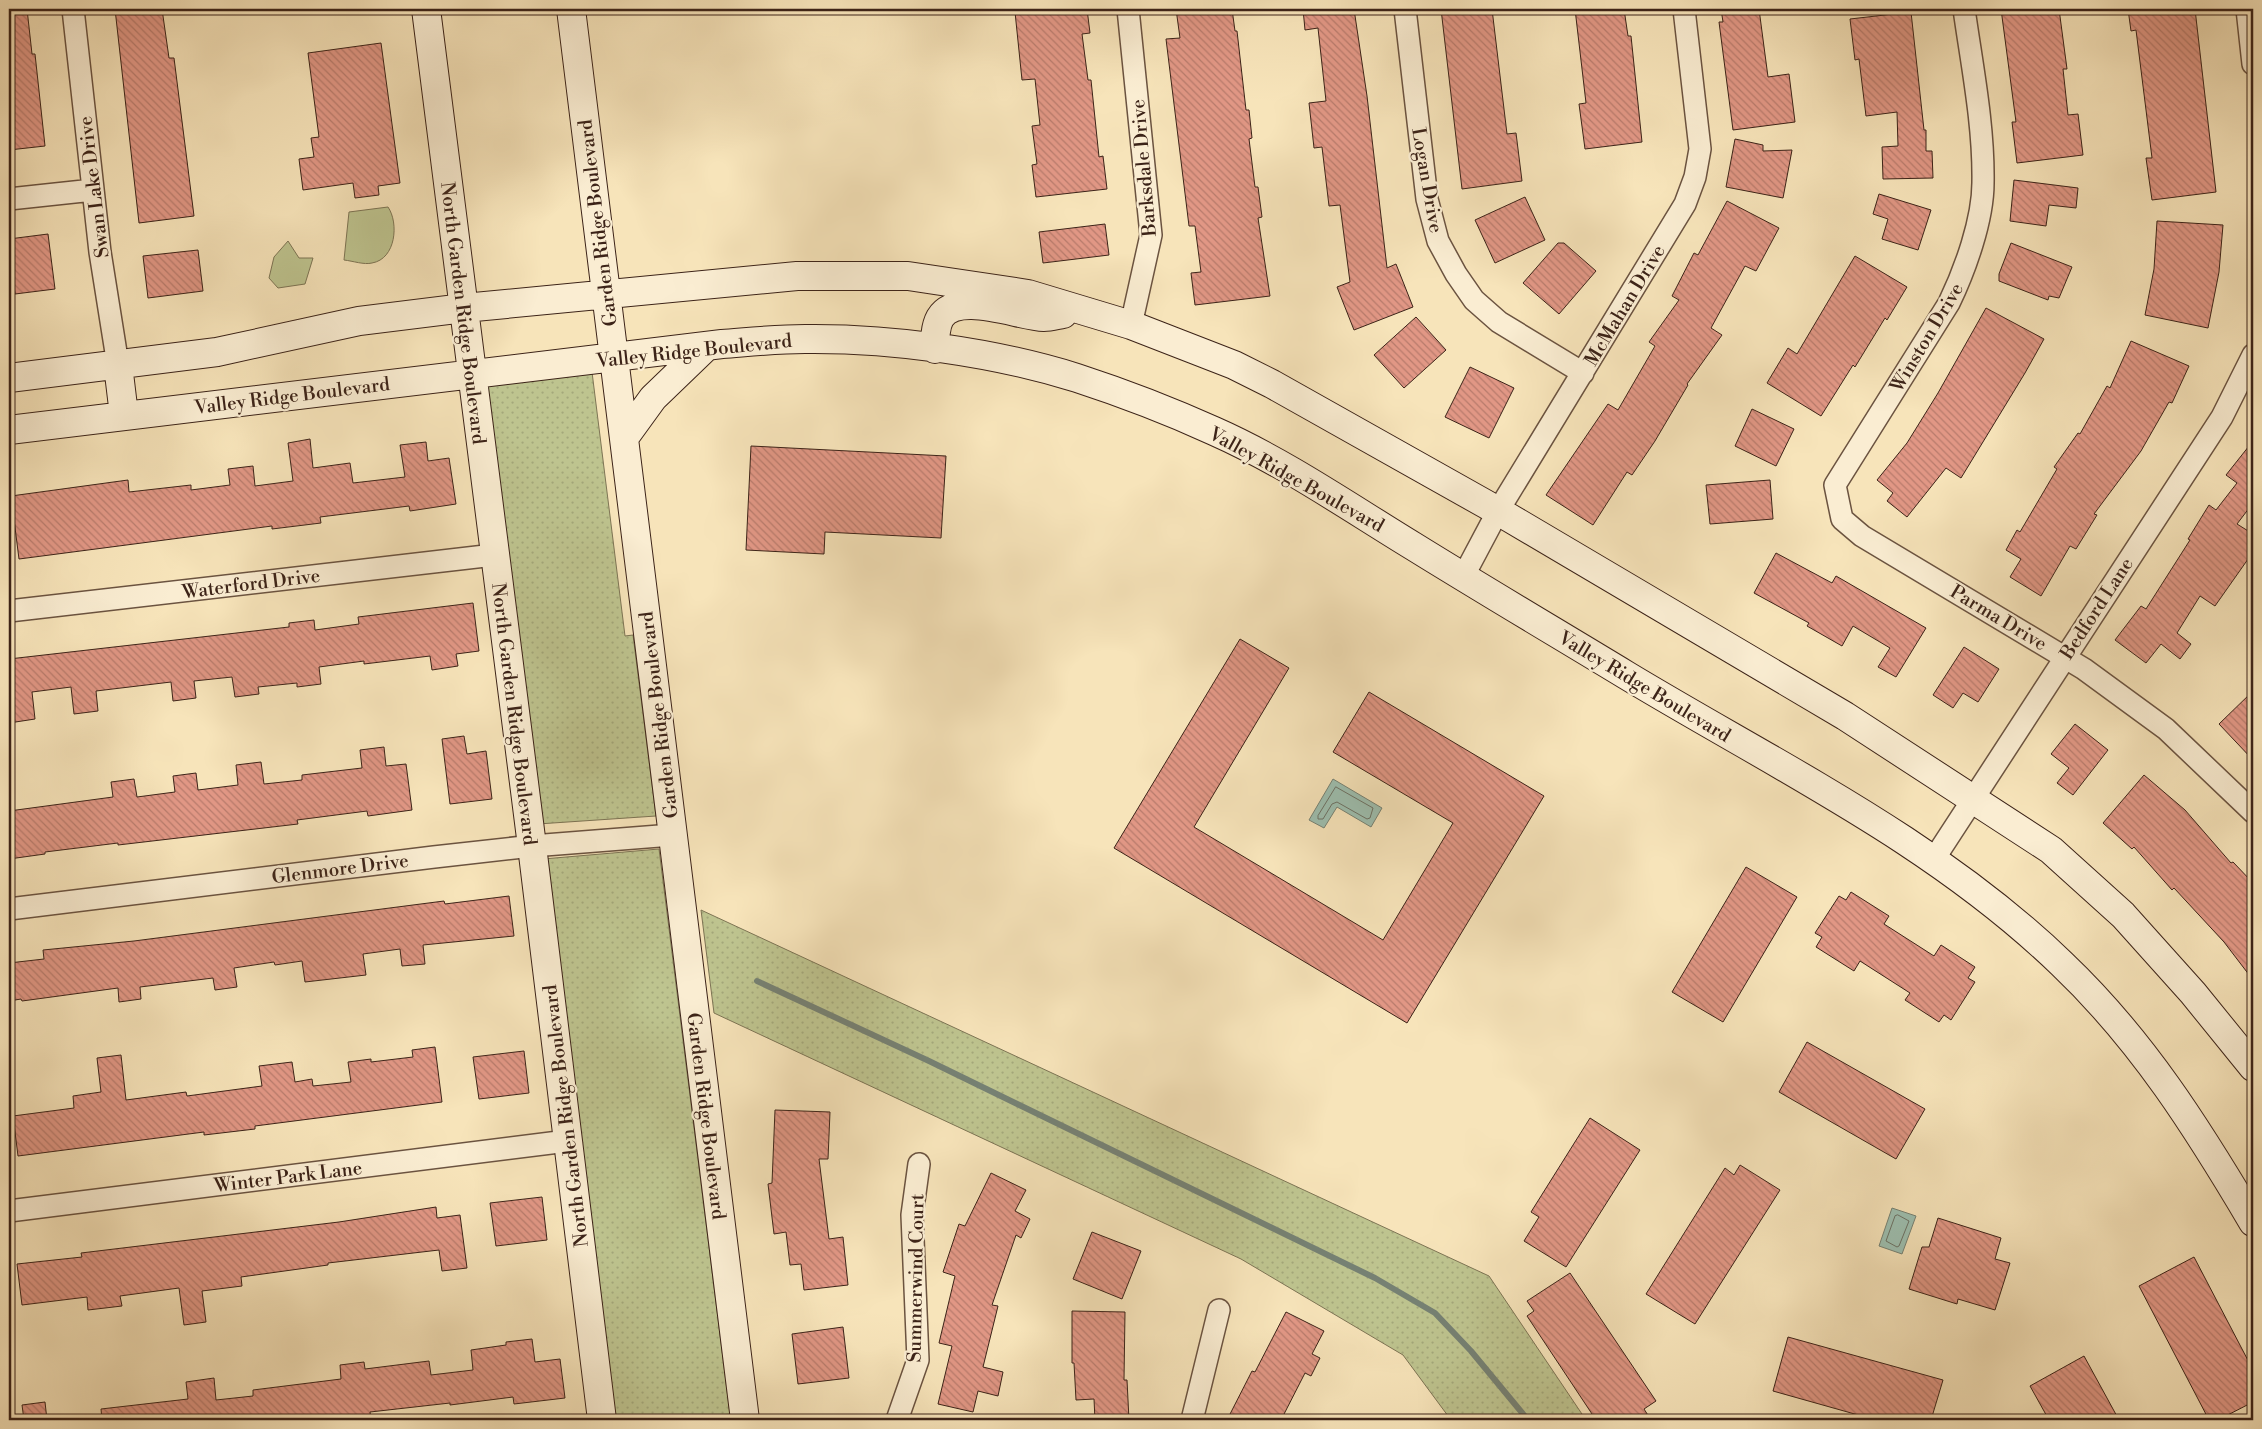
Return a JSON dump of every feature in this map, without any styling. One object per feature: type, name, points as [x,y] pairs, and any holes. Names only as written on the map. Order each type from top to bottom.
[{"type":"main road","name":"North Garden Ridge Boulevard","points":[[426,9],[532,846],[602,1420]]},
{"type":"main road","name":"Garden Ridge Boulevard","points":[[572,9],[745,1420]]},
{"type":"main road","points":[[9,378],[217,352],[359,321],[464,308],[798,276],[908,276],[1028,294],[1131,326],[1234,365],[1264,380],[1498,511],[1844,716],[2051,850],[2123,915],[2193,993],[2253,1067]]},
{"type":"main road","points":[[935,348],[936,332],[940,318],[950,308],[961,305],[975,305],[1045,317],[1082,311]]},
{"type":"main road","name":"Valley Ridge Boulevard","points":[[9,430],[707,346],[804,339],[867,341],[935,348],[1015,362],[1077,378],[1217,432],[1288,470],[1651,690],[1836,798],[1934,860],[2003,913],[2063,964],[2116,1021],[2167,1086],[2198,1130],[2253,1222]]},
{"type":"main road","points":[[624,438],[653,398],[707,346]]},
{"type":"main road","points":[[118,365],[124,416]]},
{"type":"street","name":"Swan Lake Drive","points":[[72,9],[93,190],[118,365]]},
{"type":"street","name":"Barksdale Drive","points":[[1128,9],[1151,235],[1131,326]]},
{"type":"street","name":"Logan Drive","points":[[1405,9],[1427,199],[1438,241],[1456,274],[1474,300],[1499,322],[1583,373]]},
{"type":"street","name":"McMahan Drive","points":[[1463,577],[1498,511],[1685,204],[1695,177],[1700,149],[1684,9]]},
{"type":"street","name":"Winston Drive","points":[[1837,504],[1835,485],[1949,303],[1962,276],[1975,229],[1984,184],[1981,133],[1964,9]]},
{"type":"street","points":[[2247,9],[2253,64]]},
{"type":"street","points":[[9,199],[93,190]]},
{"type":"street","name":"Bedford Lane","points":[[1934,860],[2064,656],[2222,417],[2253,355]]},
{"type":"street","name":"Parma Drive","points":[[1837,504],[1842,519],[1862,536],[2064,656],[2166,729],[2253,812]]},
{"type":"street","name":"Waterford Drive","points":[[9,611],[494,555]]},
{"type":"street","name":"Glenmore Drive","points":[[9,909],[532,846],[672,835]]},
{"type":"street","name":"Winter Park Lane","points":[[9,1211],[567,1141]]},
{"type":"street","name":"Summerwind Court","points":[[897,1420],[918,1360],[912,1215],[919,1164]]},
{"type":"street","points":[[1192,1420],[1219,1310]]},
{"type":"green space","points":[[388,207],[394,222],[394,231],[391,248],[386,255],[372,263],[344,260],[349,212]]},
{"type":"green space","points":[[288,241],[299,258],[313,258],[305,284],[278,288],[269,278],[274,257]]},
{"type":"green space","points":[[592,372],[625,636],[633,635],[656,816],[538,824],[483,386]]},
{"type":"green space","points":[[659,849],[730,1414],[680,1420],[614,1420],[543,859]]},
{"type":"green space","points":[[701,910],[1489,1276],[1586,1420],[1451,1420],[1403,1355],[1241,1259],[714,1013]]},
{"type":"water","points":[[1333,779],[1382,808],[1371,827],[1337,807],[1324,828],[1309,820]]},
{"type":"water","points":[[1892,1208],[1916,1216],[1902,1254],[1879,1246]]},
{"type":"building","points":[[9,9],[27,9],[32,54],[35,54],[45,146],[9,150]]},
{"type":"building","points":[[115,9],[162,9],[169,58],[174,58],[194,216],[139,223]]},
{"type":"building","points":[[1040,9],[1087,9],[1090,33],[1082,34],[1088,80],[1091,80],[1099,157],[1103,156],[1107,189],[1036,197],[1032,165],[1037,164],[1032,126],[1040,125],[1035,79],[1022,80],[1015,12]]},
{"type":"building","points":[[1176,9],[1232,9],[1235,31],[1237,31],[1246,110],[1249,110],[1252,138],[1249,139],[1255,187],[1258,187],[1262,217],[1258,218],[1270,296],[1195,305],[1191,273],[1201,272],[1195,226],[1189,226],[1166,39],[1180,38]]},
{"type":"building","points":[[1303,9],[1354,9],[1367,96],[1387,268],[1396,264],[1413,307],[1354,330],[1337,287],[1350,282],[1340,205],[1329,206],[1322,147],[1314,148],[1309,103],[1326,101],[1318,28],[1305,30]]},
{"type":"building","points":[[1441,9],[1492,9],[1507,134],[1516,133],[1522,181],[1462,189]]},
{"type":"building","points":[[1575,9],[1624,9],[1628,36],[1631,36],[1642,142],[1585,149],[1579,104],[1586,103]]},
{"type":"building","points":[[1721,9],[1759,9],[1768,77],[1789,74],[1795,122],[1733,130],[1719,22],[1723,22]]},
{"type":"building","points":[[2001,9],[2059,9],[2067,69],[2063,69],[2068,115],[2078,114],[2083,155],[2017,163],[2012,122],[2016,122]]},
{"type":"building","points":[[2128,9],[2195,9],[2216,192],[2152,200],[2146,158],[2152,158],[2136,30],[2131,31]]},
{"type":"building","points":[[1911,12],[1924,130],[1926,130],[1926,151],[1932,151],[1933,178],[1883,179],[1882,147],[1898,146],[1897,112],[1866,116],[1859,59],[1855,60],[1850,19]]},
{"type":"building","points":[[381,43],[400,183],[378,186],[379,195],[355,198],[353,183],[303,190],[299,159],[314,157],[311,138],[319,137],[308,53]]},
{"type":"building","points":[[1735,139],[1763,145],[1763,151],[1792,150],[1783,198],[1726,187]]},
{"type":"building","points":[[2014,180],[2078,188],[2076,208],[2049,205],[2046,226],[2010,221]]},
{"type":"building","points":[[1879,194],[1931,210],[1918,250],[1882,239],[1888,219],[1873,214]]},
{"type":"building","points":[[1525,197],[1545,240],[1495,263],[1475,220]]},
{"type":"building","points":[[1727,201],[1779,228],[1756,271],[1745,266],[1711,328],[1722,335],[1687,384],[1655,441],[1632,475],[1627,472],[1593,525],[1546,495],[1608,404],[1618,410],[1655,346],[1649,342],[1679,300],[1672,296],[1694,253],[1698,255]]},
{"type":"building","points":[[2157,221],[2223,225],[2219,272],[2208,328],[2145,315],[2154,269]]},
{"type":"building","points":[[1105,224],[1109,255],[1043,263],[1039,232]]},
{"type":"building","points":[[48,234],[55,289],[15,294],[9,239]]},
{"type":"building","points":[[1558,243],[1564,243],[1596,271],[1559,314],[1523,283]]},
{"type":"building","points":[[2011,243],[2072,267],[2059,298],[2049,296],[2048,300],[1999,281],[1999,274]]},
{"type":"building","points":[[198,250],[203,291],[148,298],[143,256]]},
{"type":"building","points":[[1855,256],[1907,287],[1887,320],[1885,318],[1855,367],[1853,365],[1821,416],[1767,383],[1788,348],[1797,354]]},
{"type":"building","points":[[1986,308],[2044,339],[1961,478],[1946,468],[1907,517],[1887,501],[1893,493],[1877,480],[1907,443],[1938,393]]},
{"type":"building","points":[[1416,317],[1446,350],[1404,388],[1374,355]]},
{"type":"building","points":[[2131,341],[2189,366],[2172,403],[2169,402],[2141,451],[2094,514],[2097,515],[2076,549],[2070,546],[2041,596],[2010,577],[2021,559],[2006,550],[2017,530],[2020,532],[2057,469],[2054,467],[2078,433],[2080,434],[2107,386],[2110,388]]},
{"type":"building","points":[[1470,367],[1514,388],[1489,438],[1445,417]]},
{"type":"building","points":[[1752,409],[1794,429],[1776,466],[1735,446]]},
{"type":"building","points":[[310,439],[313,468],[350,463],[353,483],[405,477],[400,445],[426,442],[428,461],[449,458],[456,504],[410,511],[409,506],[320,517],[321,523],[272,529],[272,526],[19,559],[11,496],[128,480],[129,492],[191,485],[191,490],[230,485],[228,469],[253,466],[255,486],[293,481],[288,443]]},
{"type":"building","points":[[2253,441],[2253,503],[2237,524],[2253,534],[2253,552],[2215,606],[2200,596],[2177,633],[2191,644],[2180,659],[2161,644],[2146,663],[2115,640],[2141,606],[2146,609],[2190,540],[2188,539],[2209,505],[2216,510],[2237,483],[2226,475]]},
{"type":"building","points":[[751,446],[946,456],[941,538],[825,532],[824,554],[746,550]]},
{"type":"building","points":[[1770,480],[1773,519],[1710,524],[1706,485]]},
{"type":"building","points":[[1776,553],[1832,583],[1836,576],[1926,628],[1896,677],[1878,667],[1890,648],[1853,626],[1842,646],[1807,626],[1809,623],[1754,593]]},
{"type":"building","points":[[473,603],[479,651],[456,654],[458,666],[432,670],[430,656],[364,664],[364,661],[319,667],[321,684],[297,687],[297,683],[258,687],[259,694],[235,697],[232,677],[194,681],[196,698],[173,701],[171,682],[96,691],[98,711],[74,714],[71,687],[32,692],[35,719],[9,723],[9,659],[289,627],[289,623],[314,620],[315,630],[359,624],[358,617]]},
{"type":"building","points":[[1240,639],[1289,668],[1194,827],[1383,940],[1453,823],[1333,752],[1369,692],[1544,796],[1407,1023],[1114,848]]},
{"type":"building","points":[[1964,647],[1999,669],[1978,702],[1963,693],[1953,708],[1933,695]]},
{"type":"building","points":[[2253,691],[2253,760],[2219,724]]},
{"type":"building","points":[[2075,724],[2108,750],[2073,795],[2057,783],[2069,768],[2051,754]]},
{"type":"building","points":[[464,736],[467,754],[486,751],[492,799],[450,804],[442,739]]},
{"type":"building","points":[[384,747],[386,766],[406,764],[412,810],[368,816],[367,811],[297,820],[298,824],[118,845],[118,843],[45,852],[45,854],[9,859],[9,811],[113,797],[111,782],[134,779],[137,797],[175,792],[173,776],[196,773],[198,790],[238,785],[236,765],[261,762],[264,784],[302,780],[302,775],[362,768],[360,750]]},
{"type":"building","points":[[2144,775],[2185,810],[2231,863],[2233,862],[2253,883],[2253,980],[2224,942],[2174,888],[2172,890],[2134,847],[2132,849],[2103,823]]},
{"type":"building","points":[[1746,867],[1797,897],[1723,1022],[1672,992]]},
{"type":"building","points":[[1851,892],[1889,916],[1884,924],[1934,956],[1941,945],[1975,967],[1968,978],[1975,982],[1951,1020],[1944,1015],[1939,1022],[1905,1000],[1910,993],[1860,961],[1854,971],[1816,947],[1822,937],[1815,933],[1839,896],[1846,900]]},
{"type":"building","points":[[509,896],[514,936],[423,945],[425,964],[402,966],[400,949],[363,954],[366,975],[305,982],[302,961],[275,965],[274,962],[234,968],[237,987],[215,990],[213,978],[140,987],[141,999],[119,1002],[118,988],[22,1001],[21,999],[9,1001],[9,963],[44,959],[43,950],[134,941],[444,901],[445,904]]},
{"type":"building","points":[[1807,1042],[1925,1109],[1896,1159],[1779,1092]]},
{"type":"building","points":[[435,1047],[442,1102],[255,1126],[255,1129],[204,1135],[204,1132],[18,1156],[13,1116],[74,1108],[73,1096],[101,1092],[97,1058],[121,1055],[126,1100],[186,1092],[187,1096],[262,1086],[259,1066],[292,1062],[295,1082],[312,1079],[313,1086],[351,1082],[348,1062],[371,1059],[371,1062],[413,1057],[412,1050]]},
{"type":"building","points":[[524,1051],[529,1093],[479,1099],[473,1057]]},
{"type":"building","points":[[775,1110],[830,1112],[828,1159],[819,1159],[829,1239],[843,1237],[848,1285],[804,1290],[801,1264],[790,1265],[786,1232],[774,1234],[768,1184],[772,1183]]},
{"type":"building","points":[[1590,1118],[1640,1150],[1566,1267],[1524,1241],[1539,1217],[1531,1212]]},
{"type":"building","points":[[1740,1165],[1780,1190],[1695,1324],[1646,1294],[1725,1168],[1734,1175]]},
{"type":"building","points":[[991,1173],[1026,1190],[1015,1211],[1030,1219],[1021,1238],[1016,1235],[992,1305],[998,1306],[983,1367],[1003,1372],[998,1396],[978,1391],[973,1412],[938,1404],[952,1346],[939,1343],[955,1276],[943,1272],[959,1224],[965,1226]]},
{"type":"building","points":[[542,1197],[547,1240],[496,1246],[490,1203]]},
{"type":"building","points":[[436,1207],[437,1218],[460,1215],[467,1268],[442,1271],[439,1250],[328,1263],[328,1265],[241,1277],[242,1286],[202,1291],[206,1322],[184,1325],[179,1288],[120,1296],[122,1306],[88,1310],[87,1297],[22,1305],[17,1264],[82,1257],[81,1253],[339,1222]]},
{"type":"building","points":[[1938,1218],[2001,1238],[1995,1259],[2010,1263],[1995,1310],[1958,1299],[1957,1304],[1909,1289],[1922,1247],[1929,1247]]},
{"type":"building","points":[[1092,1232],[1141,1251],[1122,1299],[1073,1279]]},
{"type":"building","points":[[2194,1257],[2253,1370],[2253,1402],[2218,1420],[2209,1420],[2139,1286]]},
{"type":"building","points":[[1570,1273],[1656,1401],[1644,1409],[1651,1420],[1596,1420],[1527,1316],[1534,1311],[1527,1301]]},
{"type":"building","points":[[1072,1311],[1125,1312],[1124,1380],[1127,1380],[1129,1420],[1095,1420],[1094,1399],[1076,1400],[1074,1363],[1072,1363]]},
{"type":"building","points":[[1286,1312],[1324,1331],[1312,1354],[1320,1358],[1311,1376],[1305,1373],[1281,1420],[1227,1420],[1252,1371],[1255,1372]]},
{"type":"building","points":[[843,1327],[849,1378],[798,1384],[792,1334]]},
{"type":"building","points":[[1788,1337],[1943,1380],[1931,1420],[1876,1420],[1773,1391]]},
{"type":"building","points":[[532,1339],[535,1362],[560,1359],[565,1398],[514,1404],[513,1397],[370,1412],[371,1420],[102,1420],[101,1409],[188,1399],[186,1382],[214,1378],[216,1400],[253,1396],[253,1390],[341,1379],[340,1365],[364,1362],[365,1369],[429,1361],[431,1375],[473,1370],[471,1350],[506,1345],[506,1342]]},
{"type":"building","points":[[2084,1356],[2119,1420],[2049,1420],[2030,1386]]},
{"type":"building","points":[[45,1402],[47,1420],[24,1420],[22,1405]]},
{"type":"waterway","points":[[757,981],[929,1061],[1375,1278],[1435,1313],[1471,1351],[1528,1420]]}]
